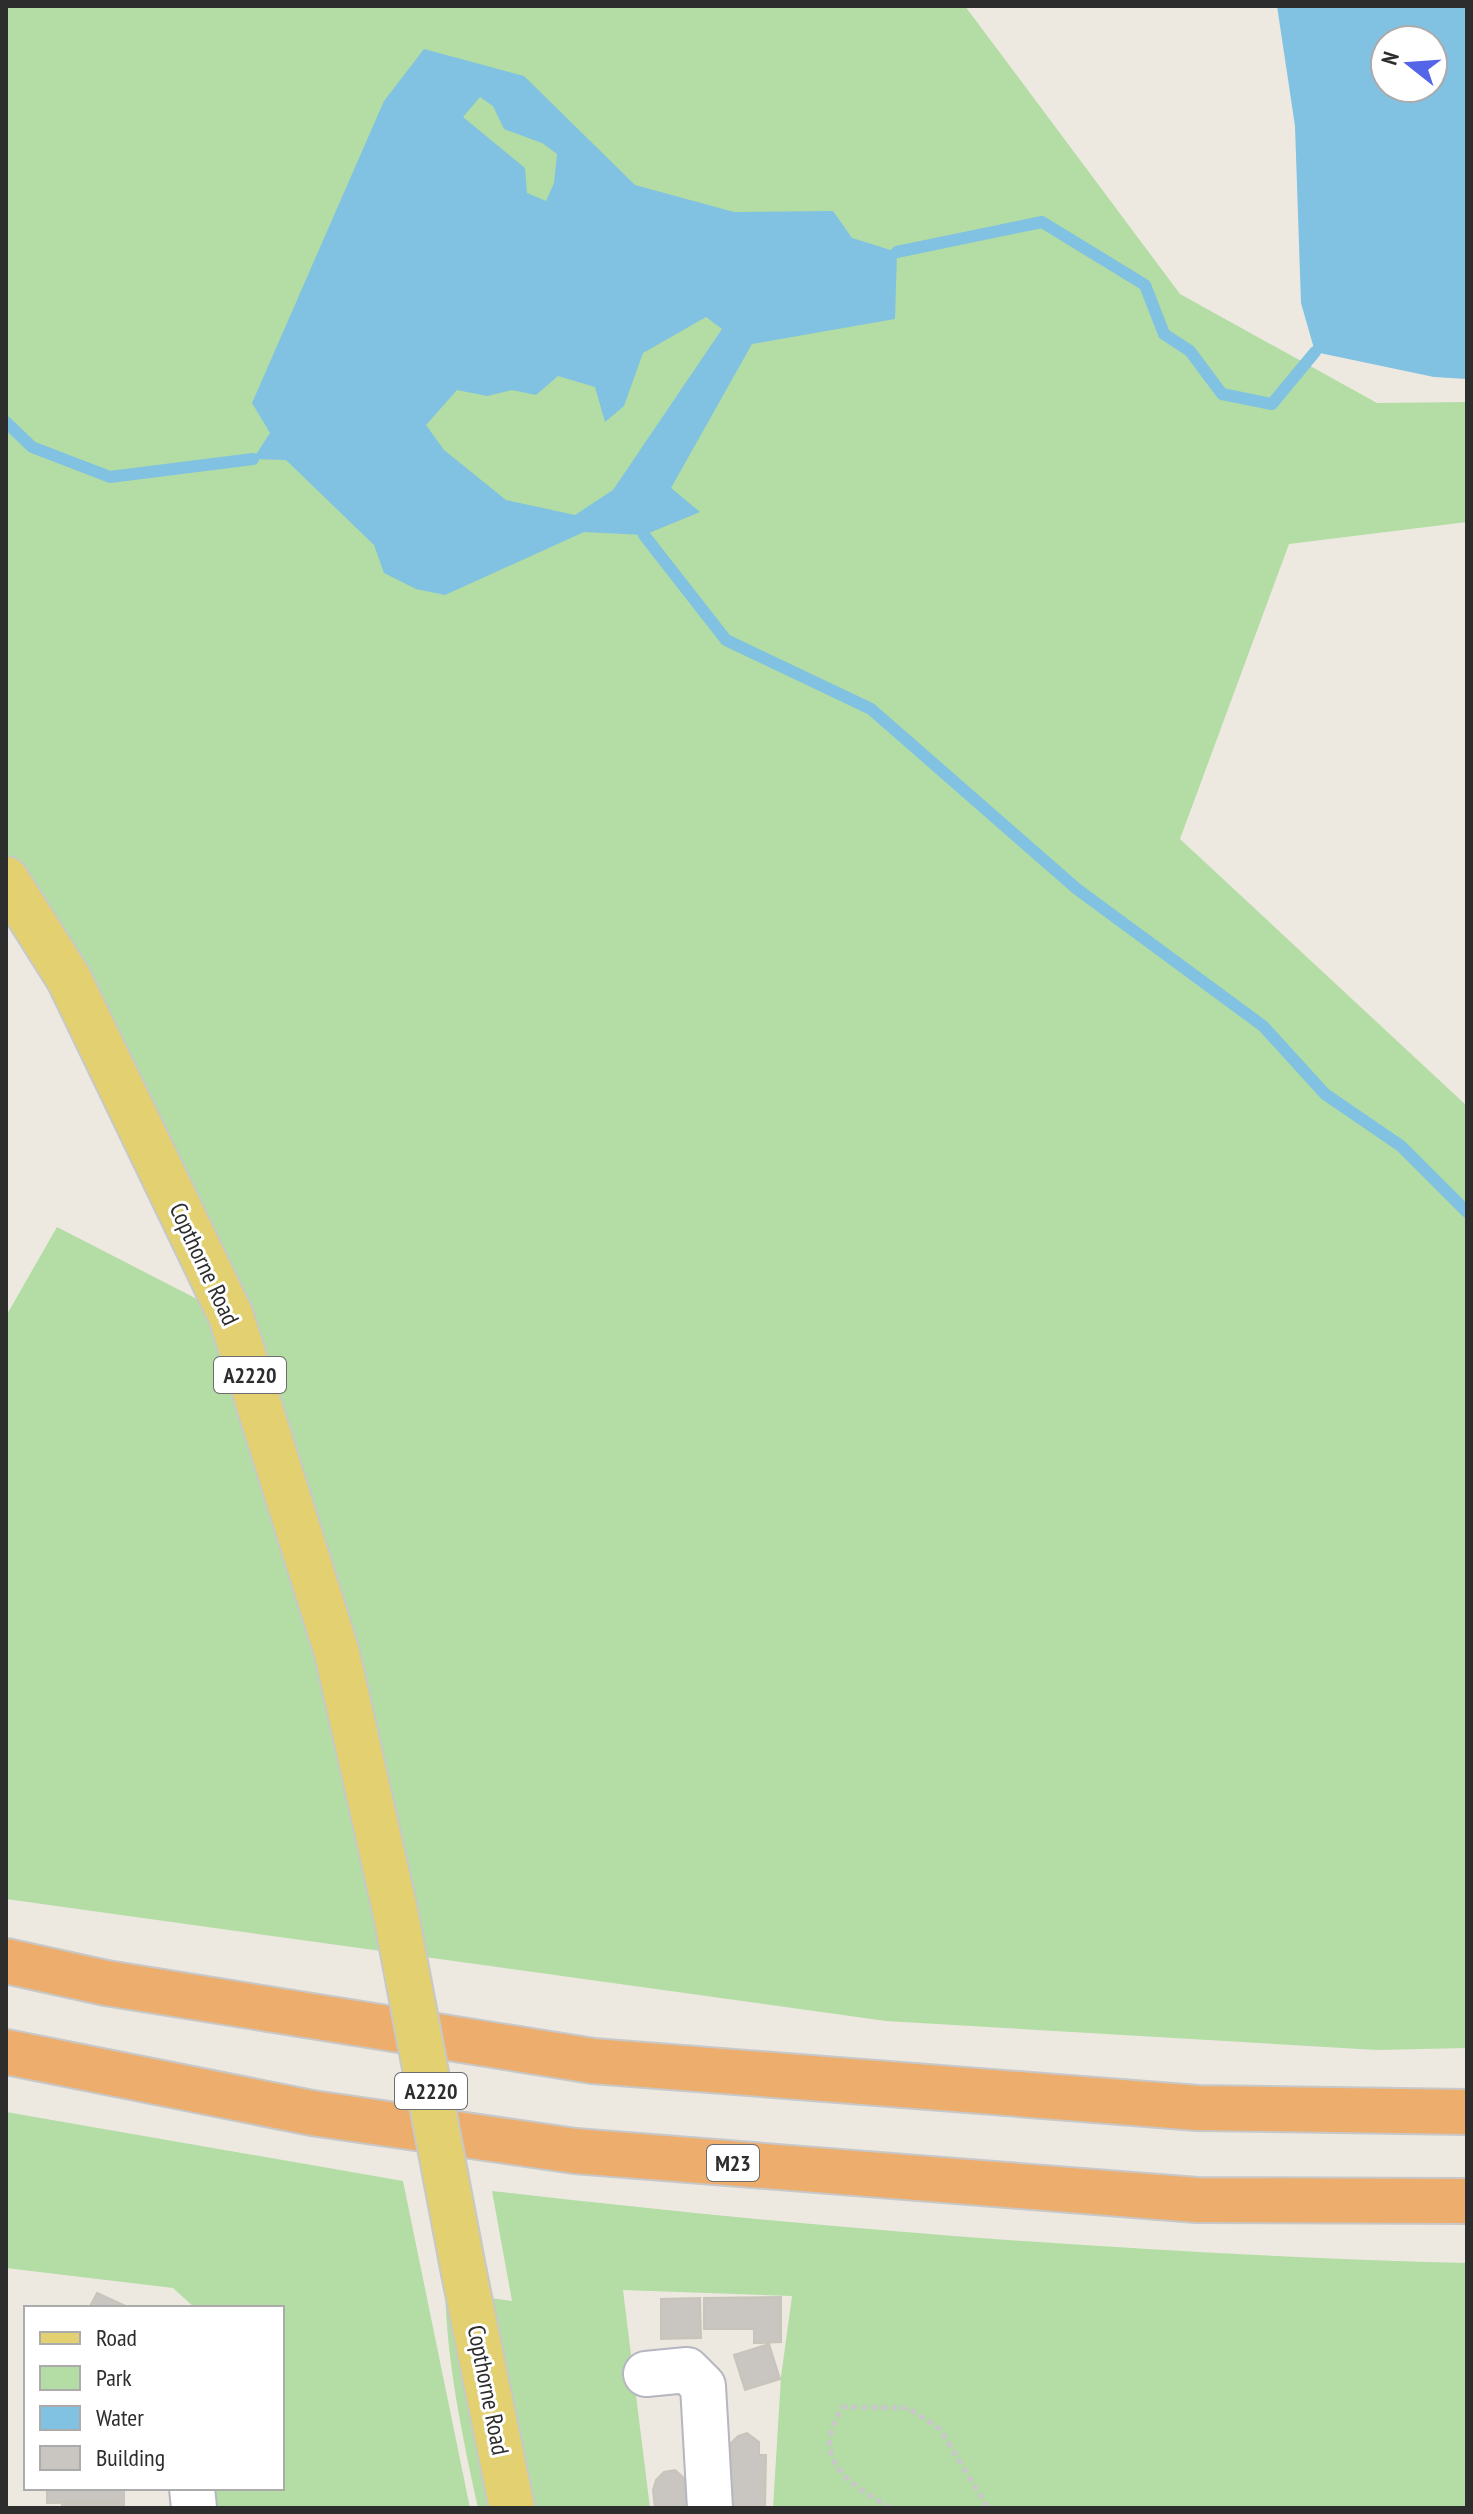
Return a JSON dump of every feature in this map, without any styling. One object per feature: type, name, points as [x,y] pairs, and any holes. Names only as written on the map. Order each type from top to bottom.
[{"type":"highway","points":[[6,1961],[106,1983],[593,2061],[1198,2108],[1467,2112]]},
{"type":"highway","name":"M23","points":[[6,2052],[312,2113],[575,2151],[1197,2200],[1467,2201]]},
{"type":"main road","name":"Copthorne Road","points":[[6,879],[69,979],[231,1316],[337,1653],[395,1910],[512,2508]]},
{"type":"street","points":[[646,2374],[687,2370],[703,2386],[710,2508]]},
{"type":"path","points":[[890,2508],[845,2480],[831,2453],[832,2424],[843,2407],[908,2408],[940,2429],[988,2508]]},
{"type":"green space","points":[[6,6],[965,6],[1180,294],[1377,403],[1467,402],[1467,522],[1289,544],[1180,839],[1467,1106],[1467,2048],[1377,2050],[886,2021],[6,1899],[6,1316],[57,1227],[230,1316],[6,879]]},
{"type":"green space","points":[[6,2112],[403,2181],[470,2508],[213,2508],[211,2490],[284,2490],[284,2306],[193,2306],[173,2288],[6,2268]]},
{"type":"green space","points":[[492,2191],[736,2217],[979,2238],[1223,2253],[1467,2263],[1467,2508],[773,2508],[781,2377],[792,2296],[623,2290],[650,2508],[534,2508],[490,2298],[512,2301]]},
{"type":"green space","points":[[445,2289],[489,2508],[478,2508],[466,2453],[452,2372]]},
{"type":"water","points":[[1277,6],[1467,6],[1467,379],[1434,377],[1315,352],[1301,303],[1295,126]]},
{"type":"water","points":[[424,49],[524,76],[635,185],[734,212],[833,211],[852,238],[897,252],[895,319],[752,344],[671,488],[700,512],[644,535],[584,532],[445,595],[416,589],[384,573],[374,545],[286,460],[253,459],[270,433],[252,403],[384,101]],"holes":[[[480,97],[493,106],[504,129],[542,143],[557,154],[554,183],[546,201],[527,193],[525,168],[463,117]],[[706,317],[722,329],[613,490],[575,515],[506,500],[444,450],[426,425],[457,390],[487,396],[512,390],[536,395],[558,376],[595,387],[605,422],[624,406],[643,353]]]},
{"type":"building","points":[[97,2293],[126,2306],[90,2306]]},
{"type":"building","points":[[781,2297],[781,2342],[754,2343],[754,2329],[704,2329],[704,2298]]},
{"type":"building","points":[[700,2298],[701,2338],[661,2339],[661,2299]]},
{"type":"building","points":[[769,2344],[780,2379],[745,2390],[734,2355]]},
{"type":"building","points":[[747,2433],[759,2442],[759,2455],[766,2455],[765,2508],[725,2508],[731,2504],[731,2479],[724,2479],[725,2453],[731,2453],[731,2443]]},
{"type":"building","points":[[675,2470],[684,2478],[685,2486],[697,2484],[699,2508],[655,2508],[653,2490],[656,2480],[664,2472]]},
{"type":"building","points":[[47,2490],[124,2490],[124,2502],[47,2503]]},
{"type":"building","points":[[62,2502],[124,2502],[124,2508],[62,2508]]},
{"type":"waterway","points":[[897,252],[1042,222],[1145,285],[1164,334],[1190,351],[1222,394],[1272,404],[1315,352]]},
{"type":"waterway","points":[[6,422],[32,447],[110,477],[253,459]]},
{"type":"waterway","points":[[644,535],[726,640],[871,709],[1077,889],[1263,1026],[1325,1094],[1401,1146],[1467,1212]]}]
